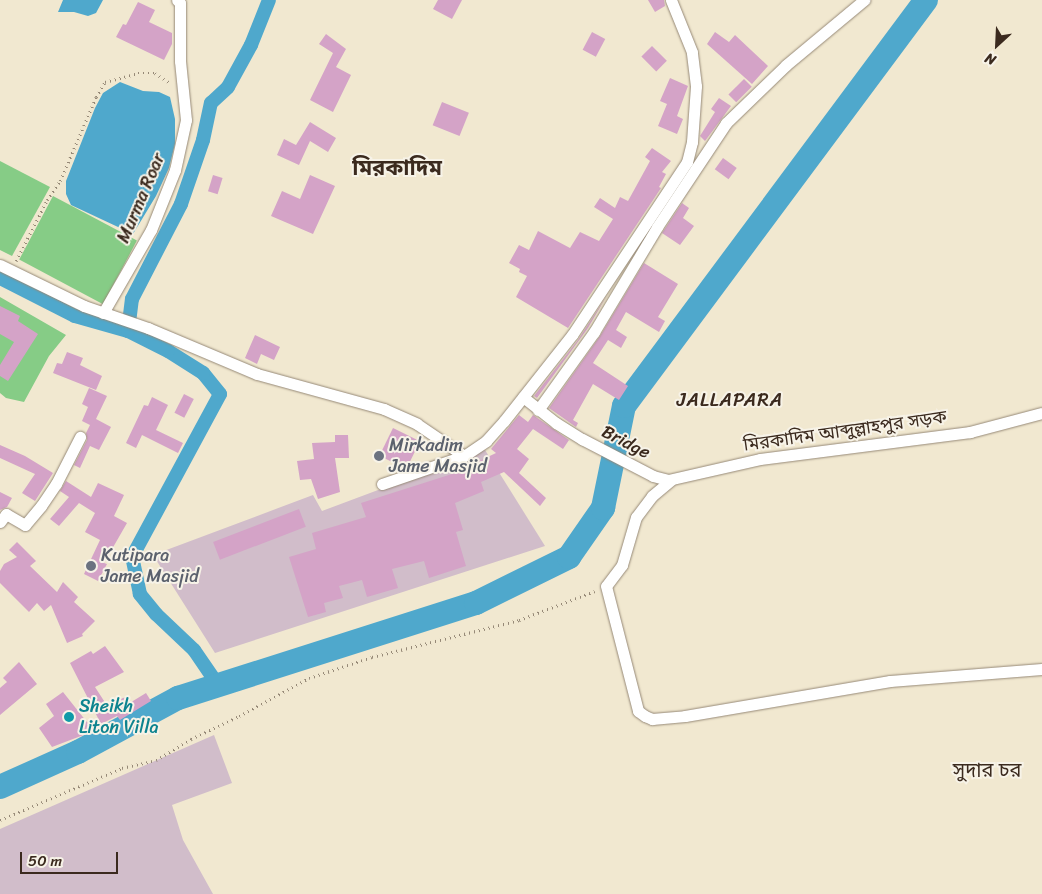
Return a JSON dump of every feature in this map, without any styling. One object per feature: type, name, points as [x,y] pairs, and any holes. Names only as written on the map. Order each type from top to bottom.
[{"type":"street","name":"Murma Roar","points":[[104,314],[151,230],[175,170],[186,120],[182,85],[180,3],[177,0]]},
{"type":"street","points":[[382,484],[420,473],[464,456],[486,441],[572,335],[687,162],[692,142],[696,86],[692,52],[671,0]]},
{"type":"street","points":[[538,410],[594,332],[657,227],[726,123],[786,65],[864,0]]},
{"type":"street","points":[[5,268],[104,314],[148,328],[256,374],[384,409],[418,424],[464,456]]},
{"type":"street","name":"Bridge","points":[[523,397],[538,410],[582,439],[654,476]]},
{"type":"street","name":"মিরকাদিম আব্দুল্লাহপুর সড়ক","points":[[654,476],[671,480],[760,459],[970,432],[1042,413]]},
{"type":"street","points":[[0,522],[6,514],[25,525],[56,484],[80,437]]},
{"type":"street","points":[[671,480],[652,496],[636,517],[622,565],[606,586],[638,711],[652,719],[686,716],[890,681],[1042,669]]},
{"type":"path","points":[[5,268],[60,182],[96,97],[105,82],[138,72],[155,73],[174,86],[182,85]]},
{"type":"path","points":[[0,820],[122,768],[156,760],[191,739],[239,716],[309,678],[372,657],[518,620],[568,603],[606,586]]},
{"type":"shaded area","points":[[485,450],[545,546],[215,653],[153,555],[313,495],[322,511]]},
{"type":"shaded area","points":[[214,735],[232,783],[172,805],[183,840],[213,894],[0,894],[0,829]]},
{"type":"green space","points":[[0,161],[50,187],[12,256],[0,250]]},
{"type":"green space","points":[[53,196],[137,241],[103,304],[19,260]]},
{"type":"green space","points":[[0,297],[66,335],[49,356],[24,402],[6,398],[0,393]]},
{"type":"water","points":[[63,0],[103,0],[96,13],[88,16],[74,12],[58,12]]},
{"type":"water","points":[[120,82],[143,91],[159,92],[170,97],[175,119],[175,144],[169,168],[156,196],[133,234],[71,205],[66,194],[66,181],[95,108],[103,93]]},
{"type":"building","points":[[438,0],[462,0],[452,19],[433,9]]},
{"type":"building","points":[[648,0],[664,0],[665,6],[655,12]]},
{"type":"building","points":[[138,2],[155,10],[149,22],[172,33],[172,44],[164,60],[116,37],[123,24],[126,25]]},
{"type":"building","points":[[592,32],[605,39],[596,57],[583,50]]},
{"type":"building","points":[[715,32],[729,42],[735,35],[768,66],[752,84],[707,44]]},
{"type":"building","points":[[326,34],[346,49],[336,67],[351,75],[333,112],[310,100],[333,53],[319,44]]},
{"type":"building","points":[[652,46],[667,61],[656,71],[641,57]]},
{"type":"building","points":[[670,78],[688,86],[677,116],[683,119],[677,134],[658,126],[667,104],[660,101]]},
{"type":"building","points":[[744,79],[752,87],[736,102],[728,95]]},
{"type":"building","points":[[719,98],[731,106],[705,141],[700,136],[715,112],[711,109]]},
{"type":"building","points":[[442,102],[469,113],[460,136],[433,125]]},
{"type":"building","points":[[310,122],[336,138],[328,152],[310,141],[299,165],[277,155],[284,139],[296,145]]},
{"type":"building","points":[[652,148],[671,161],[662,172],[666,174],[659,187],[661,188],[568,328],[516,297],[527,276],[519,272],[520,269],[509,263],[519,245],[529,250],[538,231],[570,248],[580,232],[599,241],[613,219],[594,207],[600,198],[615,208],[620,197],[628,201],[650,161],[645,157]]},
{"type":"building","points":[[723,158],[737,168],[729,179],[715,169]]},
{"type":"building","points":[[213,175],[223,178],[218,194],[208,191]]},
{"type":"building","points":[[310,175],[335,186],[313,234],[271,216],[282,191],[300,199]]},
{"type":"building","points":[[682,203],[689,208],[683,218],[694,226],[680,245],[662,233]]},
{"type":"building","points":[[644,263],[678,284],[658,317],[665,321],[659,332],[626,312],[616,330],[627,337],[621,348],[608,340],[593,363],[628,386],[619,400],[593,384],[573,420],[578,423],[576,427],[549,408],[600,336]]},
{"type":"building","points":[[606,297],[588,328],[537,398],[534,396],[578,340]]},
{"type":"building","points":[[0,306],[20,316],[18,321],[38,334],[8,381],[0,376],[0,365],[14,342],[0,334]]},
{"type":"building","points":[[255,335],[280,347],[274,360],[261,354],[257,364],[245,358]]},
{"type":"building","points":[[67,352],[83,358],[80,365],[102,376],[96,390],[53,373],[57,363],[62,364]]},
{"type":"building","points":[[89,388],[107,396],[96,419],[111,427],[99,450],[90,446],[80,468],[74,465],[87,440],[86,433],[90,425],[82,421],[88,407],[82,404]]},
{"type":"building","points":[[184,394],[194,399],[184,418],[174,413]]},
{"type":"building","points":[[152,397],[168,405],[156,430],[183,443],[178,453],[142,435],[136,448],[126,443],[144,405],[148,406]]},
{"type":"building","points":[[519,415],[528,422],[533,415],[569,440],[563,449],[533,429],[517,449],[529,459],[519,473],[546,498],[540,506],[504,472],[481,482],[484,491],[455,503],[463,530],[456,532],[466,566],[429,578],[424,561],[392,569],[398,588],[367,597],[362,580],[339,586],[343,598],[324,603],[326,612],[308,617],[289,557],[316,549],[312,533],[366,517],[361,503],[452,474],[496,453],[491,449]]},
{"type":"building","points":[[393,428],[420,441],[406,469],[379,456]]},
{"type":"building","points":[[335,435],[348,435],[349,458],[335,458],[340,492],[318,499],[311,479],[300,480],[297,461],[314,459],[312,443],[335,442]]},
{"type":"building","points":[[0,445],[25,456],[53,473],[35,501],[22,493],[35,474],[0,458]]},
{"type":"building","points":[[66,481],[91,497],[98,483],[124,495],[114,516],[127,523],[104,563],[107,564],[98,581],[84,574],[100,540],[85,532],[95,513],[79,503],[59,526],[50,519],[69,497],[60,491]]},
{"type":"building","points":[[0,492],[12,498],[7,507],[0,510]]},
{"type":"building","points":[[299,509],[306,527],[220,560],[213,542]]},
{"type":"building","points":[[17,542],[36,561],[30,566],[57,592],[63,582],[78,597],[74,602],[95,621],[82,634],[83,636],[67,643],[51,605],[44,611],[37,603],[29,612],[0,583],[0,571],[4,564],[17,557],[9,550]]},
{"type":"building","points":[[105,646],[124,672],[95,687],[106,704],[126,697],[128,704],[146,693],[151,701],[120,720],[117,716],[101,724],[70,663],[91,651],[93,654]]},
{"type":"building","points":[[19,662],[37,684],[0,715],[0,688],[7,682],[3,678]]},
{"type":"building","name":"Sheikh Liton Villa","points":[[63,692],[94,731],[52,747],[39,728],[54,716],[46,704]]},
{"type":"waterway","points":[[218,685],[194,650],[156,614],[140,594],[132,557],[220,394],[203,373],[168,351],[128,331],[132,299],[181,204],[203,140],[211,103],[228,87],[251,45],[269,0]]},
{"type":"waterway","points":[[0,787],[78,752],[178,698],[476,603],[569,557],[603,508],[624,406],[926,0]]},
{"type":"waterway","points":[[0,278],[75,316],[128,331]]},
{"type":"place","name":"Mirkadim Jame Masjid","points":[[379,456]]},
{"type":"place","name":"Kutipara Jame Masjid","points":[[91,566]]},
{"type":"place","name":"Sheikh Liton Villa","points":[[69,717]]},
{"type":"district","name":"মিরকাদিম","points":[[397,168]]},
{"type":"district","name":"JALLAPARA","points":[[730,400]]},
{"type":"district","name":"সুদার চর","points":[[987,770]]}]
